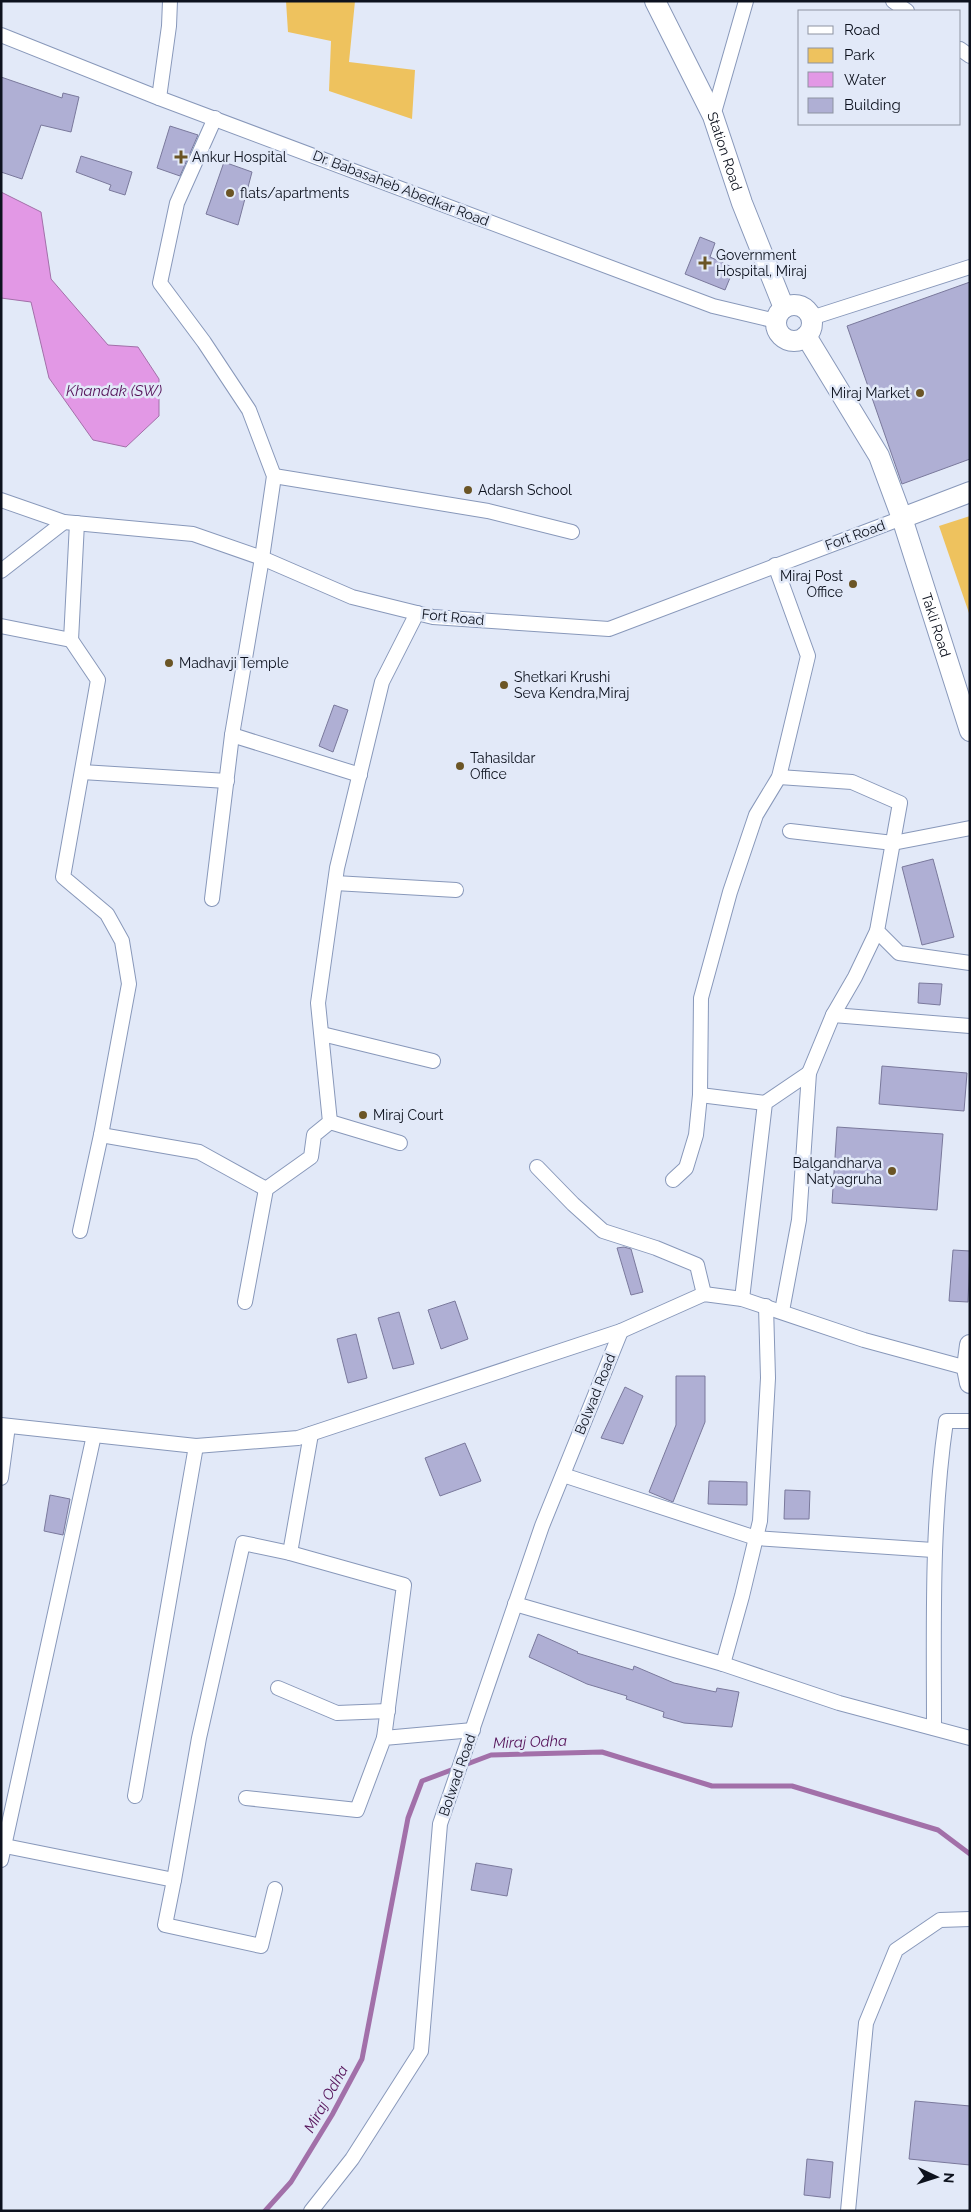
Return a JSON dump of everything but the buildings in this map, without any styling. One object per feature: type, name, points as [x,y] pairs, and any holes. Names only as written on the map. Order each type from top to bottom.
[{"type":"main road","name":"Station Road","points":[[655,1],[713,116],[780,314]]},
{"type":"main road","points":[[794,305],[805,309],[808,327],[796,341],[786,339],[778,331],[780,314],[794,305]]},
{"type":"main road","name":"Takli Road","points":[[808,327],[879,456],[902,518],[970,731]]},
{"type":"main road","points":[[902,518],[970,492]]},
{"type":"main road","points":[[968,1375],[970,1344]]},
{"type":"street","points":[[159,98],[169,26],[170,1]]},
{"type":"street","points":[[713,116],[746,1]]},
{"type":"street","points":[[893,1],[906,10]]},
{"type":"street","name":"Dr. Babasaheb Abedkar Road","points":[[1,35],[159,98],[713,306],[780,314]]},
{"type":"street","points":[[212,899],[232,735],[274,476],[249,410],[204,342],[160,284],[177,203],[215,118]]},
{"type":"street","points":[[808,327],[970,267]]},
{"type":"street","points":[[274,476],[488,511],[572,532]]},
{"type":"street","name":"Fort Road","points":[[1,500],[70,523],[193,534],[262,558],[352,597],[433,617],[609,629],[902,518]]},
{"type":"street","points":[[1,571],[70,523]]},
{"type":"street","points":[[70,523],[71,640],[98,680],[63,877],[107,914],[122,941],[129,984],[101,1135],[80,1232]]},
{"type":"street","points":[[673,1180],[686,1168],[696,1135],[700,1095],[701,998],[730,892],[756,815],[779,777],[808,656],[774,565]]},
{"type":"street","points":[[330,1122],[318,1003],[335,883],[382,682],[417,613]]},
{"type":"street","points":[[1,626],[71,640]]},
{"type":"street","points":[[232,735],[360,775]]},
{"type":"street","points":[[82,772],[227,781]]},
{"type":"street","points":[[779,777],[852,782],[900,803],[877,931],[855,978],[833,1015],[809,1073],[798,1220],[782,1311]]},
{"type":"street","points":[[790,830],[893,844],[970,828]]},
{"type":"street","points":[[335,883],[456,890]]},
{"type":"street","points":[[877,931],[899,953],[970,963]]},
{"type":"street","points":[[833,1015],[970,1026]]},
{"type":"street","points":[[322,1034],[434,1061]]},
{"type":"street","points":[[700,1095],[765,1103],[809,1073]]},
{"type":"street","points":[[742,1299],[765,1103]]},
{"type":"street","points":[[330,1122],[400,1143]]},
{"type":"street","points":[[245,1302],[266,1189],[311,1157],[314,1135],[330,1122]]},
{"type":"street","points":[[101,1135],[199,1152],[266,1189]]},
{"type":"street","points":[[537,1167],[573,1204],[603,1231],[656,1248],[697,1265],[704,1294]]},
{"type":"street","points":[[1,1478],[5,1425],[196,1446],[298,1438],[621,1330],[704,1294],[742,1299],[766,1306],[968,1375]]},
{"type":"street","points":[[723,1664],[760,1520],[768,1378],[766,1306]]},
{"type":"street","name":"Bolwad Road","points":[[311,2211],[352,2159],[421,2051],[440,1824],[542,1526],[621,1330]]},
{"type":"street","points":[[934,1728],[933,1550],[939,1466],[946,1421],[970,1422]]},
{"type":"street","points":[[290,1553],[311,1434]]},
{"type":"street","points":[[1,1860],[94,1435]]},
{"type":"street","points":[[135,1796],[196,1446]]},
{"type":"street","points":[[562,1475],[756,1538],[933,1550]]},
{"type":"street","points":[[246,1798],[357,1810],[384,1738],[404,1584],[290,1553],[242,1543],[199,1738],[165,1926],[261,1946],[275,1889]]},
{"type":"street","points":[[516,1604],[723,1664],[838,1703],[970,1738]]},
{"type":"street","points":[[278,1688],[337,1713],[388,1712]]},
{"type":"street","points":[[384,1738],[473,1730]]},
{"type":"street","points":[[5,1846],[174,1880]]},
{"type":"street","points":[[848,2211],[866,2023],[896,1950],[940,1920],[970,1919]]},
{"type":"green space","points":[[286,1],[355,1],[349,62],[415,70],[412,119],[329,91],[331,41],[288,32]]},
{"type":"green space","points":[[970,516],[970,616],[939,526]]},
{"type":"water","name":"Khandak (SW)","points":[[1,192],[41,212],[51,279],[108,345],[138,347],[159,379],[159,416],[126,447],[93,440],[49,378],[31,302],[1,298]]},
{"type":"waterway","name":"Miraj Odha","points":[[265,2211],[291,2182],[332,2115],[362,2059],[408,1818],[422,1781],[491,1755],[602,1752],[712,1786],[792,1786],[938,1830],[970,1854]]},
{"type":"place","name":"Ankur Hospital","points":[[181,157]]},
{"type":"place","name":"flats/apartments","points":[[230,193]]},
{"type":"place","name":"Government Hospital, Miraj","points":[[705,263]]},
{"type":"place","name":"Miraj Market","points":[[920,393]]},
{"type":"place","name":"Adarsh School","points":[[468,490]]},
{"type":"place","name":"Miraj Post Office","points":[[853,584]]},
{"type":"place","name":"Madhavji Temple","points":[[169,663]]},
{"type":"place","name":"Shetkari Krushi Seva Kendra,Miraj","points":[[504,685]]},
{"type":"place","name":"Tahasildar Office","points":[[460,766]]},
{"type":"place","name":"Miraj Court","points":[[363,1115]]},
{"type":"place","name":"Balgandharva Natyagruha","points":[[892,1171]]}]
